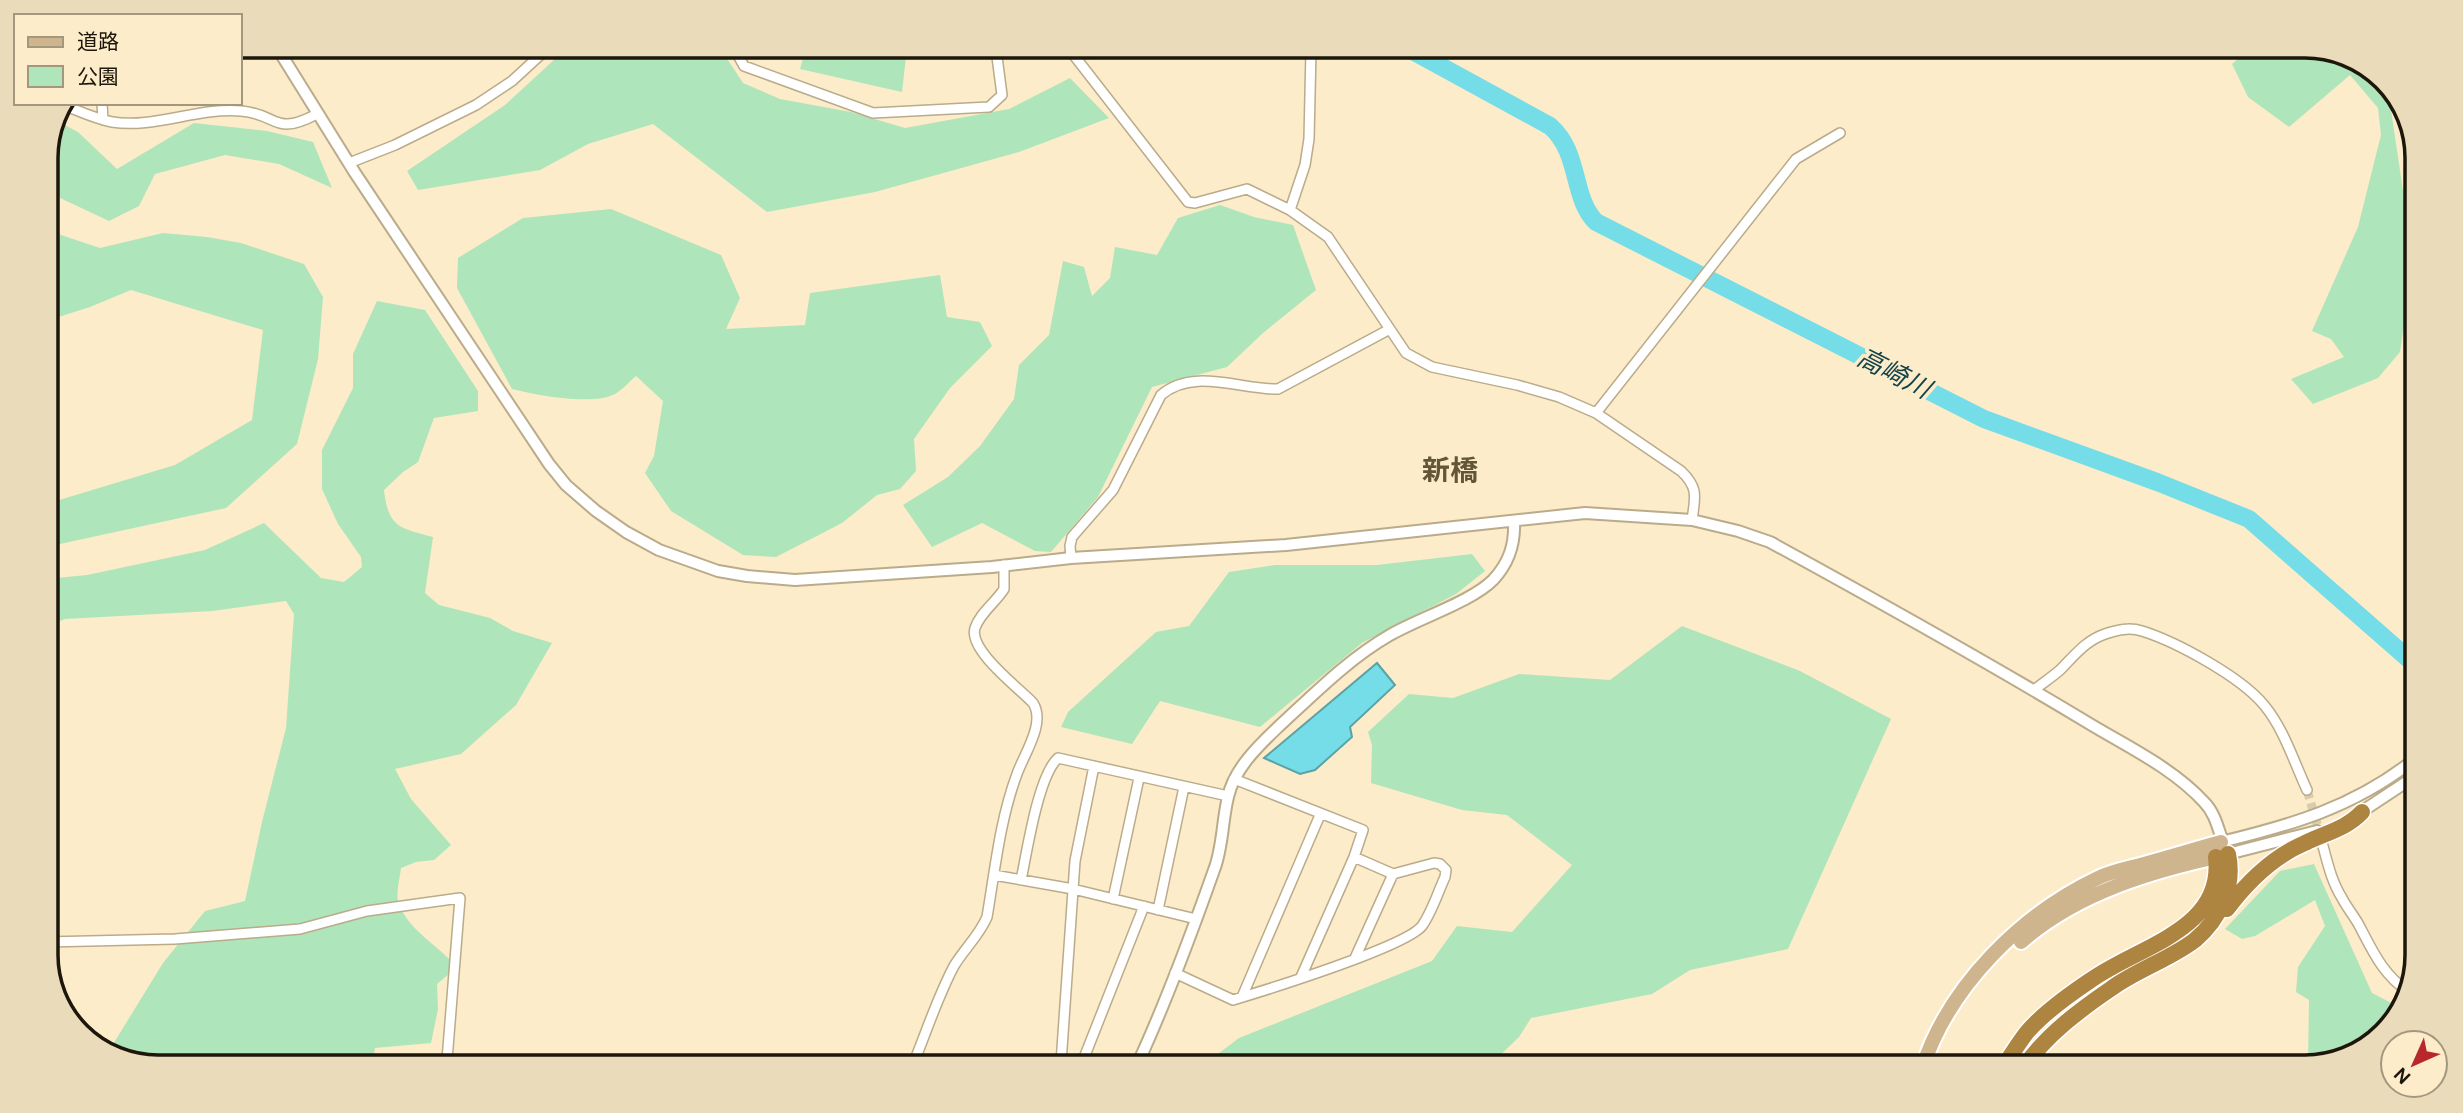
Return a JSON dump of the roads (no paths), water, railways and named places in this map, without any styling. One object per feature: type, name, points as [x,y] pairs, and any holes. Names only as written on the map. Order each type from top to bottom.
[{"type":"highway","points":[[2034,1055],[2042,1044],[2111,988],[2182,948],[2212,926],[2243,887],[2265,867],[2305,842],[2348,824],[2362,812]]},
{"type":"highway","points":[[2203,932],[2227,894],[2231,874],[2222,851]]},
{"type":"highway","points":[[2012,1055],[2030,1029],[2090,980],[2122,960],[2178,932],[2192,921],[2202,911],[2215,885],[2222,851]]},
{"type":"main road","points":[[1928,1055],[1939,1030],[1965,988],[1996,953],[2053,904],[2099,877],[2222,851]]},
{"type":"main road","points":[[1934,1055],[1944,1034],[1970,996],[2005,957],[2046,922],[2071,906],[2118,885],[2222,851]]},
{"type":"street","points":[[283,58],[349,163],[549,464],[579,497],[626,533],[659,550],[718,571],[795,580],[1071,558],[1286,545],[1585,513],[1692,520],[1770,542],[2035,690],[2164,770],[2194,792],[2211,810],[2222,851]]},
{"type":"street","points":[[349,163],[395,145],[476,105],[512,81],[537,58]]},
{"type":"street","points":[[740,58],[744,66],[873,113],[989,107],[1002,95],[997,58]]},
{"type":"street","points":[[1076,58],[1188,202],[1195,203],[1247,189],[1290,210],[1328,237],[1406,353],[1432,367],[1538,391],[1596,413],[1692,481],[1695,497],[1692,520]]},
{"type":"street","points":[[1290,210],[1305,165],[1309,139],[1311,58]]},
{"type":"street","points":[[102,105],[103,120]]},
{"type":"street","points":[[71,108],[103,120],[126,123],[218,111],[243,111],[288,125],[299,124],[317,114]]},
{"type":"street","points":[[1596,413],[1796,159],[1840,133]]},
{"type":"street","points":[[1071,558],[1072,537],[1113,490],[1161,395],[1171,386],[1212,380],[1260,390],[1278,389],[1390,329]]},
{"type":"street","points":[[1141,1055],[1216,866],[1228,796],[1234,779],[1252,753],[1361,654],[1418,619],[1465,598],[1493,579],[1502,569],[1513,548],[1514,522]]},
{"type":"street","points":[[917,1055],[950,974],[959,957],[984,926],[1010,793],[1037,724],[1038,714],[1033,703],[989,661],[974,637],[974,630],[980,619],[1004,589],[1004,565]]},
{"type":"street","points":[[2035,690],[2081,647],[2102,635],[2124,628],[2140,630],[2183,650],[2251,690],[2266,707],[2282,733],[2307,790]]},
{"type":"street","points":[[1021,880],[1039,798],[1051,764],[1058,758],[1228,796]]},
{"type":"street","points":[[1063,1055],[1075,861],[1094,766]]},
{"type":"street","points":[[2222,851],[2330,810],[2405,766]]},
{"type":"street","points":[[1113,899],[1139,778]]},
{"type":"street","points":[[1234,779],[1363,830],[1354,857],[1301,977]]},
{"type":"street","points":[[2222,851],[2307,834],[2362,812],[2405,783]]},
{"type":"street","points":[[1158,910],[1184,787]]},
{"type":"street","points":[[1242,997],[1320,815]]},
{"type":"street","points":[[2323,846],[2331,876],[2372,954],[2400,986]]},
{"type":"street","points":[[1175,973],[1233,1000],[1410,936],[1422,925],[1446,870],[1440,864],[1434,863],[1392,874],[1354,857]]},
{"type":"street","points":[[1355,958],[1392,874]]},
{"type":"street","points":[[995,875],[1073,889],[1196,919]]},
{"type":"street","points":[[58,942],[175,939],[300,929],[367,911],[460,898],[446,1055]]},
{"type":"street","points":[[1085,1055],[1144,906]]},
{"type":"water","points":[[1377,663],[1395,685],[1350,727],[1352,737],[1315,770],[1300,774],[1264,758]]},
{"type":"waterway","name":"高崎川","points":[[1426,58],[1550,126],[1567,149],[1583,200],[1596,222],[1984,419],[2157,482],[2249,519],[2405,656]]},
{"type":"tunnel","points":[[2307,790],[2320,834]]},
{"type":"district","name":"新橋","points":[[1450,470]]}]
